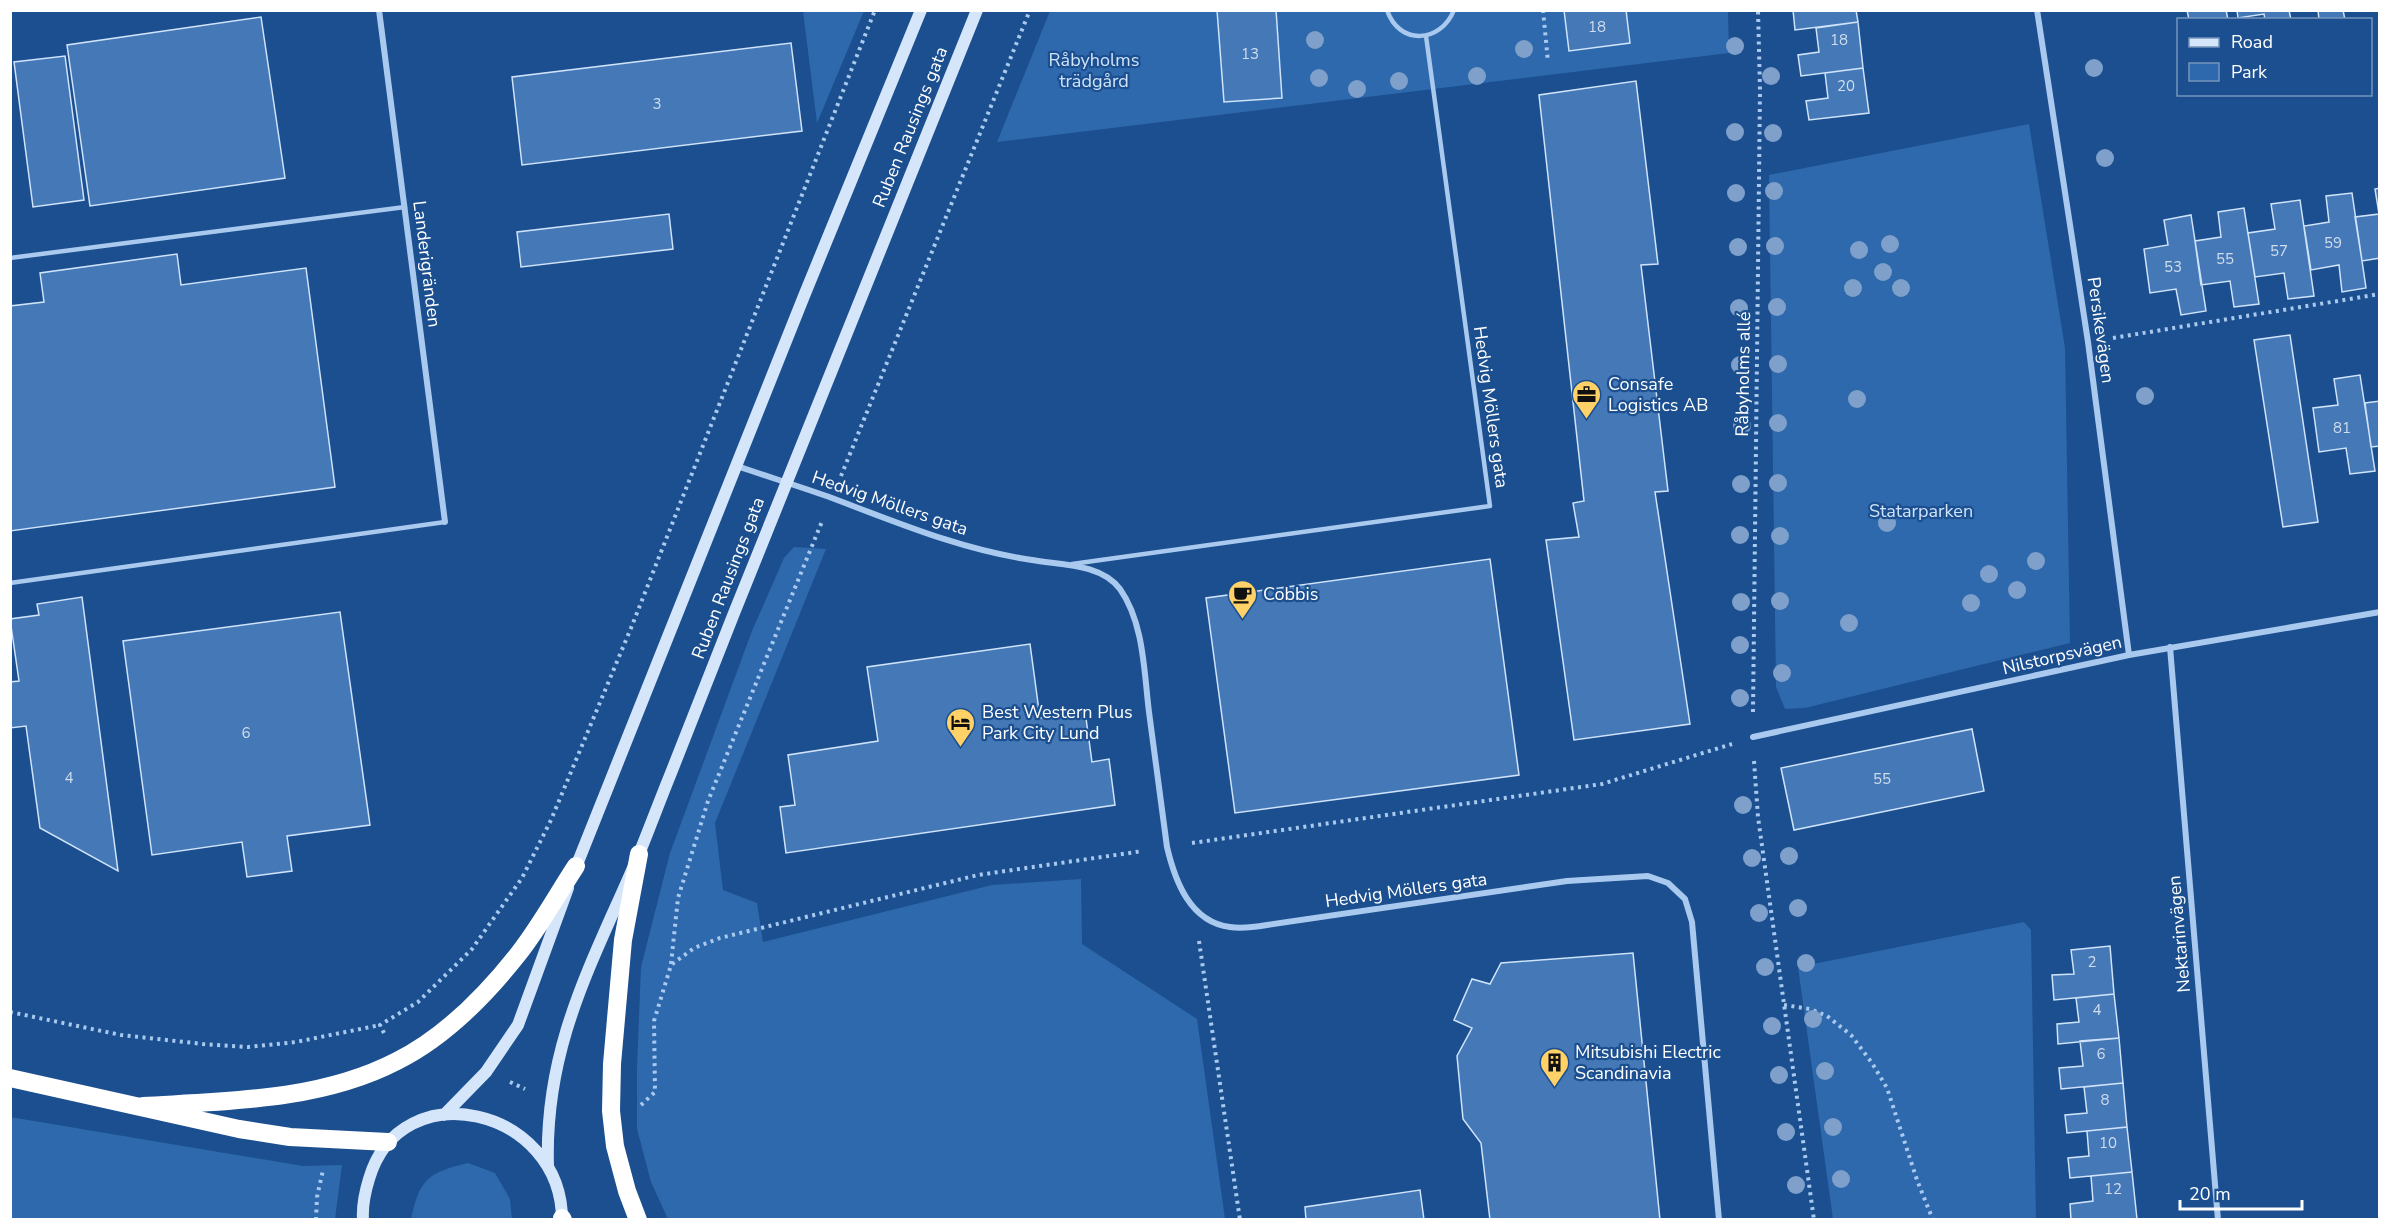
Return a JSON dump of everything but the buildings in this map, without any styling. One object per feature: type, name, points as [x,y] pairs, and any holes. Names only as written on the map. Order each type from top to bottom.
[{"type":"highway","points":[[638,1220],[615,1146],[611,1112],[612,1064],[623,940],[639,854]]},
{"type":"highway","points":[[143,1106],[236,1100],[285,1094],[329,1086],[398,1061],[450,1024],[491,986],[520,951],[576,866]]},
{"type":"highway","points":[[10,1078],[239,1129],[290,1137],[388,1142]]},
{"type":"main road","name":"Ruben Rausings gata","points":[[444,1115],[486,1072],[519,1025],[576,866],[921,10]]},
{"type":"main road","name":"Ruben Rausings gata","points":[[548,1167],[547,1131],[550,1098],[563,1038],[596,948],[639,854],[785,482],[977,10]]},
{"type":"main road","points":[[363,1220],[365,1191],[378,1154],[388,1142],[414,1124],[444,1115],[475,1115],[504,1125],[530,1143],[548,1167],[556,1183],[562,1219]]},
{"type":"street","name":"Landerigränden","points":[[379,10],[445,522]]},
{"type":"street","name":"Persikevägen","points":[[2037,10],[2088,342],[2129,655]]},
{"type":"street","name":"Hedvig Möllers gata","points":[[737,466],[915,531],[979,550],[1033,561],[1072,564],[1100,574],[1119,587],[1131,609],[1140,642],[1167,847],[1179,884],[1194,908],[1214,924],[1241,928],[1567,881],[1648,876],[1668,883],[1685,899],[1692,922],[1719,1220]]},
{"type":"street","name":"Nilstorpsvägen","points":[[1753,737],[2129,655],[2379,612]]},
{"type":"street","name":"Nektarinvägen","points":[[2170,647],[2218,1220]]},
{"type":"lane","points":[[1388,10],[1391,19],[1400,29],[1412,35],[1426,36],[1444,27],[1454,10]]},
{"type":"lane","name":"Hedvig Möllers gata","points":[[1072,564],[1490,506],[1426,36]]},
{"type":"lane","points":[[10,258],[405,207]]},
{"type":"lane","points":[[10,583],[445,522]]},
{"type":"path","points":[[10,1012],[121,1035],[202,1044],[248,1047],[297,1042],[380,1025],[418,1002],[472,949],[522,878],[552,820],[631,628],[874,10]]},
{"type":"path","points":[[1543,10],[1548,62]]},
{"type":"path","name":"Råbyholms allé","points":[[1758,10],[1760,90],[1753,737],[1758,817],[1814,1220]]},
{"type":"path","points":[[2088,342],[2379,294]]},
{"type":"path","points":[[611,1112],[639,1107],[655,1092],[654,1022],[671,965],[694,948],[720,938],[978,874],[1602,784],[1753,737]]},
{"type":"path","points":[[1194,908],[1240,1220]]},
{"type":"path","points":[[1784,1005],[1810,1009],[1827,1016],[1851,1035],[1872,1063],[1887,1088],[1933,1220]]},
{"type":"path","points":[[380,1025],[398,1061]]},
{"type":"path","points":[[316,1220],[317,1197],[323,1169],[336,1140]]},
{"type":"green space","points":[[803,11],[864,11],[817,123]]},
{"type":"green space","name":"Råbyholms trädgård","points":[[1050,11],[1728,11],[1729,53],[997,142]]},
{"type":"green space","name":"Statarparken","points":[[2029,124],[2065,348],[2070,643],[1805,708],[1785,709],[1776,687],[1769,175]]},
{"type":"green space","points":[[794,547],[826,549],[715,823],[723,890],[757,903],[763,942],[992,885],[1081,879],[1082,944],[1197,1019],[1225,1219],[668,1219],[651,1182],[637,1129],[641,967],[670,853],[752,631],[784,558]]},
{"type":"green space","points":[[2024,922],[2031,930],[2036,1219],[1833,1219],[1798,967]]},
{"type":"green space","points":[[10,1117],[303,1166],[342,1165],[335,1219],[11,1219]]},
{"type":"green space","points":[[468,1163],[495,1173],[510,1199],[512,1219],[411,1219],[418,1194],[428,1179],[443,1170]]},
{"type":"place","name":"Consafe Logistics AB","points":[[1587,420]]},
{"type":"place","name":"Cobbis","points":[[1242,620]]},
{"type":"place","name":"Best Western Plus Park City Lund","points":[[961,748]]},
{"type":"place","name":"Mitsubishi Electric Scandinavia","points":[[1554,1088]]}]
